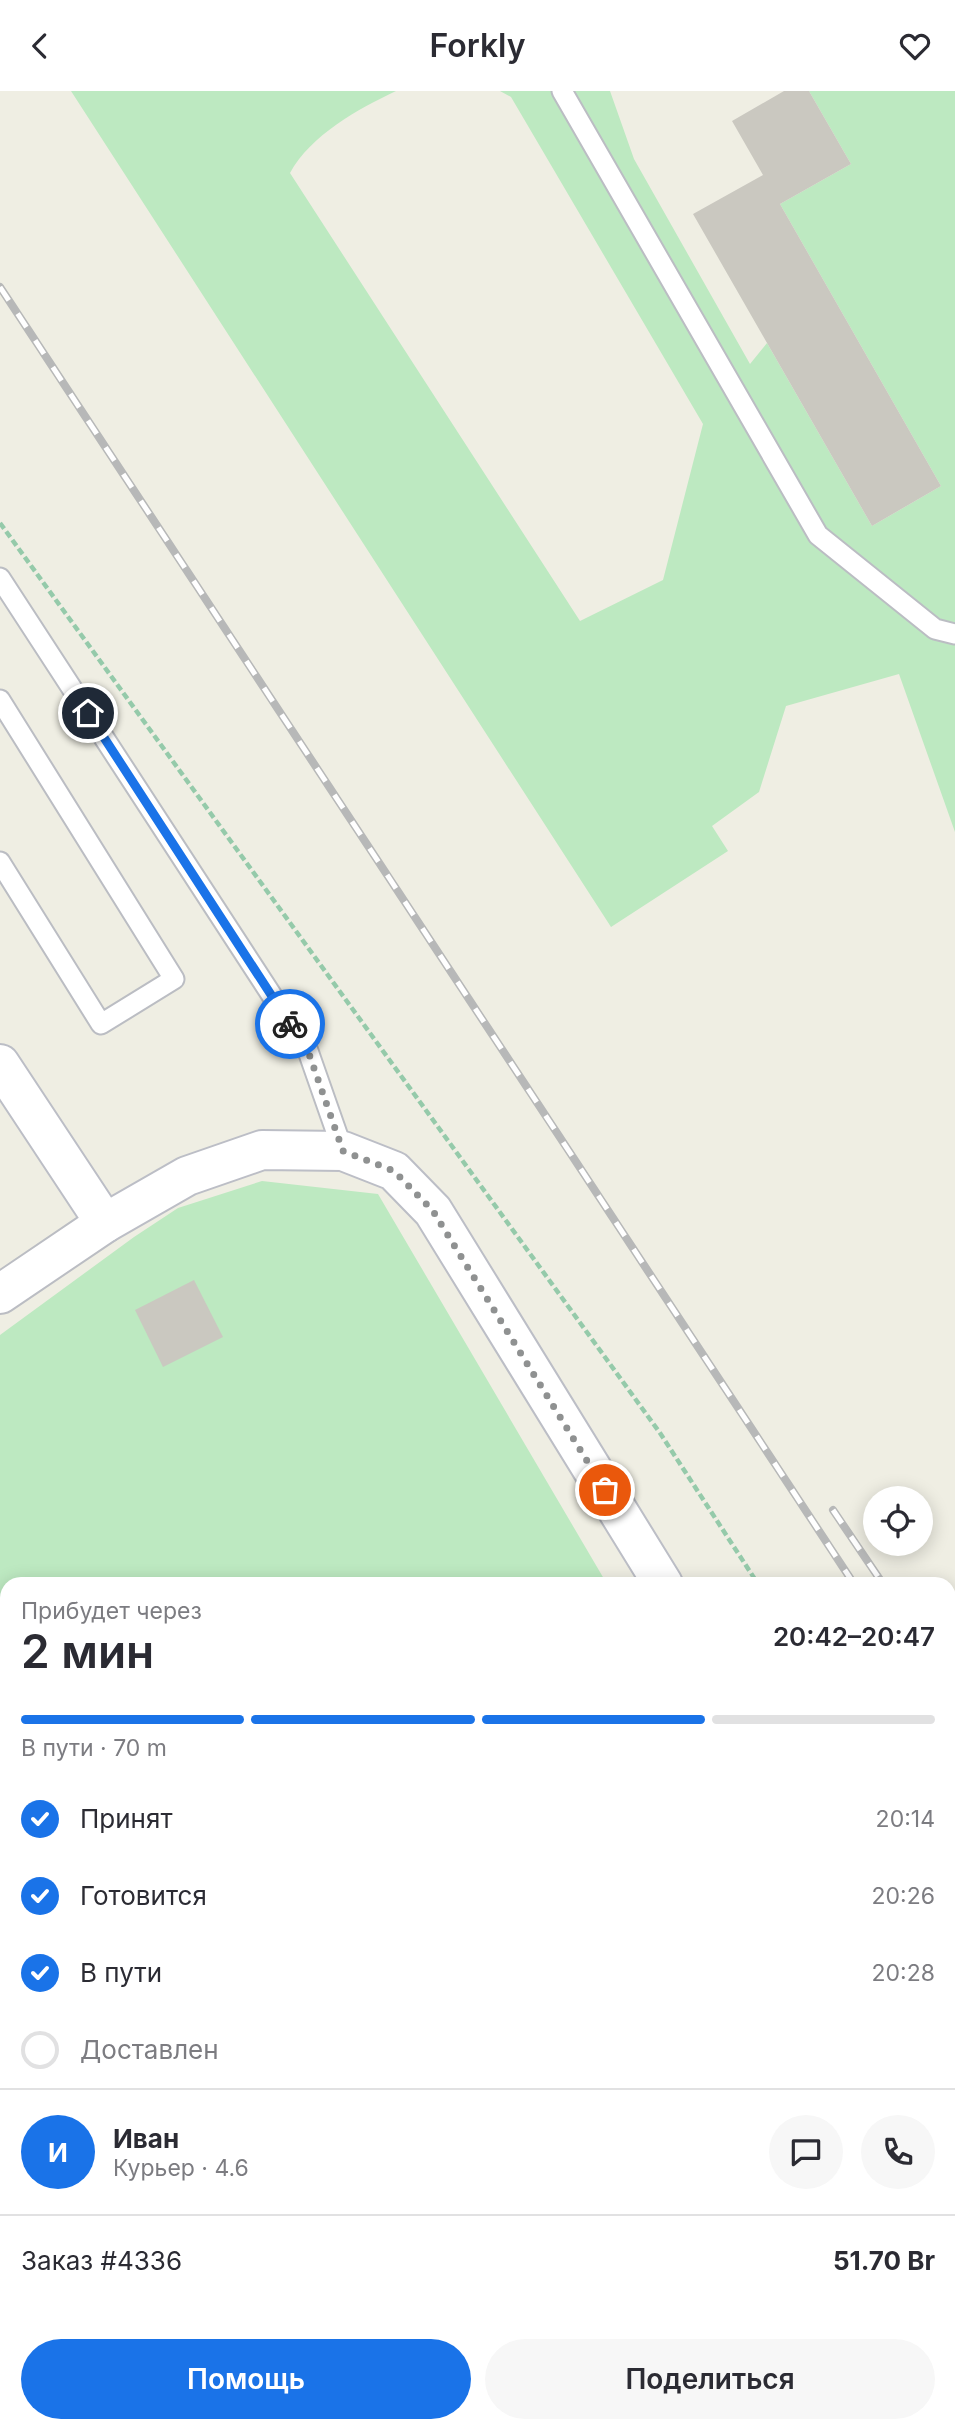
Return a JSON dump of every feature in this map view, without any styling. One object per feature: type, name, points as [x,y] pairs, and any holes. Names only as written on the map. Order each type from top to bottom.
[{"type":"main road","points":[[0,1064],[104,1223]]},
{"type":"main road","points":[[0,1294],[104,1223],[187,1176],[261,1150],[343,1151],[394,1171],[433,1211],[659,1577]]},
{"type":"lane","points":[[562,91],[818,535],[936,629],[955,634]]},
{"type":"lane","points":[[0,578],[308,1051],[343,1151]]},
{"type":"lane","points":[[0,700],[174,979],[101,1024],[0,862]]},
{"type":"path","points":[[0,523],[660,1433],[753,1577]]},
{"type":"green space","points":[[71,91],[396,91],[351,115],[323,135],[299,159],[290,173],[580,621],[663,580],[703,424],[511,97],[500,91],[610,91],[634,159],[750,364],[767,343],[872,526],[941,486],[780,204],[851,164],[809,91],[955,91],[955,832],[899,674],[786,706],[759,792],[712,826],[728,851],[611,927]]},
{"type":"green space","points":[[262,1181],[378,1194],[603,1577],[0,1577],[0,1335],[178,1208]]},
{"type":"building","points":[[784,91],[809,91],[851,164],[780,204],[941,486],[872,526],[693,214],[763,175],[732,121]]},
{"type":"building","points":[[194,1280],[223,1337],[163,1367],[135,1310]]},
{"type":"railway","points":[[0,287],[849,1577]]},
{"type":"railway","points":[[833,1510],[878,1577]]},
{"type":"way so far","points":[[290,1024],[308,1051],[343,1151],[394,1171],[433,1211],[605,1490]]},
{"type":"route","points":[[88,713],[290,1024]]}]
